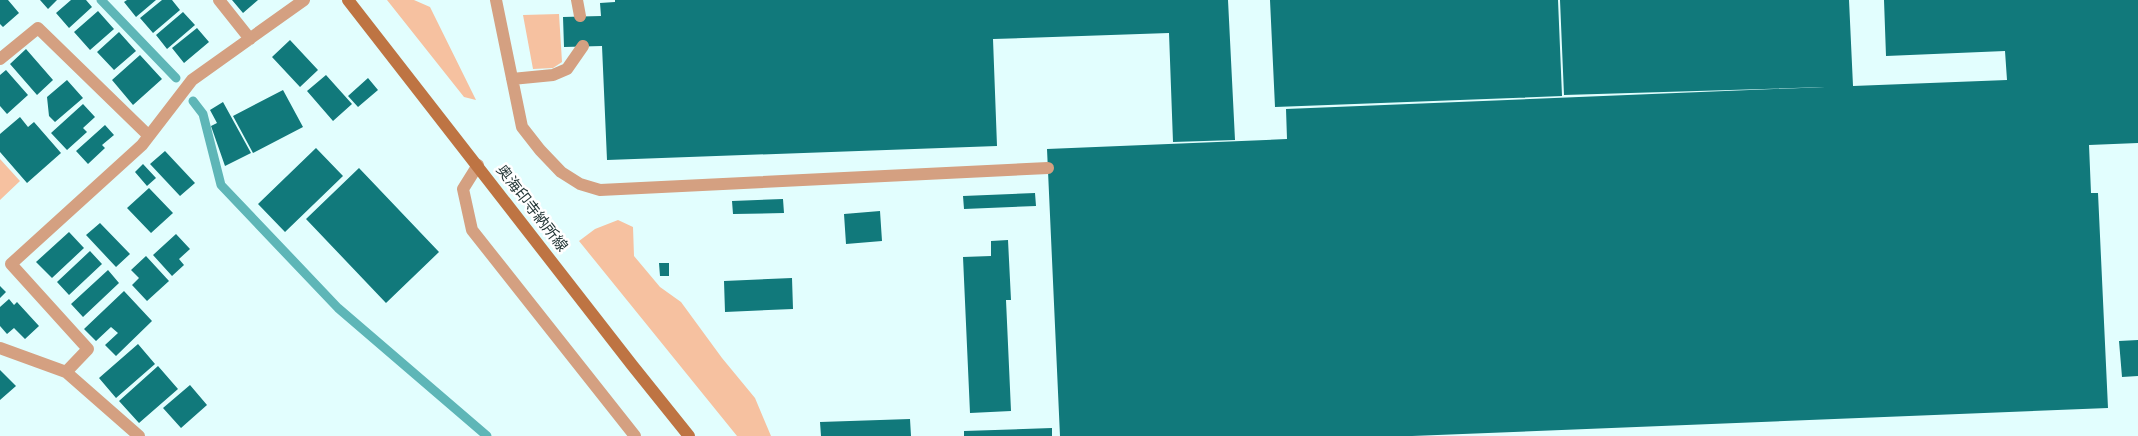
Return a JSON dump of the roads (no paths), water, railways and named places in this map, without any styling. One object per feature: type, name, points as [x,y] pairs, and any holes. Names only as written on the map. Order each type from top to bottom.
[{"type":"main road","name":"奥海印寺納所線","points":[[348,0],[626,357],[690,436]]},
{"type":"street","points":[[219,0],[250,39]]},
{"type":"street","points":[[66,372],[88,349],[11,264],[142,145],[192,80],[304,0]]},
{"type":"street","points":[[496,0],[522,127],[561,172],[580,184],[600,190],[1048,168]]},
{"type":"street","points":[[577,0],[580,16]]},
{"type":"street","points":[[0,59],[38,28],[149,136]]},
{"type":"street","points":[[512,78],[553,75],[560,72],[566,69],[583,46]]},
{"type":"street","points":[[478,165],[463,188],[472,230],[635,436]]},
{"type":"street","points":[[0,348],[66,372],[139,436]]},
{"type":"waterway","points":[[101,0],[176,78]]},
{"type":"waterway","points":[[193,101],[203,114],[221,185],[338,308],[487,436]]}]
